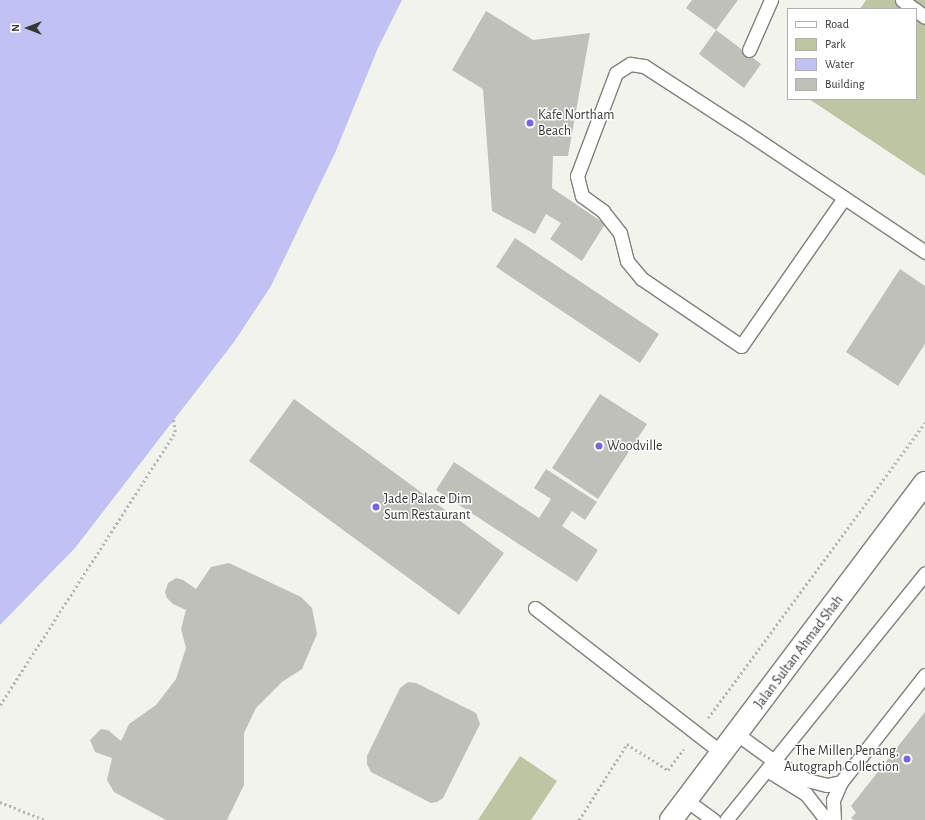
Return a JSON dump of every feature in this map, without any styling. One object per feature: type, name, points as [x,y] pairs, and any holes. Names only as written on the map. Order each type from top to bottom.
[{"type":"main road","name":"Jalan Sultan Ahmad Shah","points":[[671,820],[738,734],[925,483]]},
{"type":"lane","points":[[749,50],[771,0]]},
{"type":"lane","points":[[902,0],[912,8]]},
{"type":"lane","points":[[844,198],[740,346],[642,279],[627,262],[620,234],[603,211],[582,196],[577,176],[616,73],[630,64],[651,70],[844,198],[925,252]]},
{"type":"lane","points":[[726,820],[925,573]]},
{"type":"lane","points":[[535,608],[722,753]]},
{"type":"lane","points":[[834,820],[833,800],[841,782],[925,675]]},
{"type":"lane","points":[[738,734],[770,766],[806,794],[826,820]]},
{"type":"lane","points":[[770,766],[806,780],[827,785],[841,782]]},
{"type":"lane","points":[[686,800],[714,820]]},
{"type":"path","points":[[0,705],[175,432],[173,418]]},
{"type":"path","points":[[578,820],[626,744],[668,770],[925,424]]},
{"type":"path","points":[[0,802],[45,820]]},
{"type":"green space","points":[[866,0],[925,0],[925,176],[811,100],[917,100],[917,8],[861,8]]},
{"type":"green space","points":[[520,756],[557,781],[531,820],[478,820]]},
{"type":"water","points":[[0,0],[402,0],[378,48],[335,153],[271,286],[234,342],[75,548],[0,625]]},
{"type":"building","points":[[692,0],[738,0],[716,30],[686,8]]},
{"type":"building","name":"Kafe Northam Beach","points":[[486,11],[533,40],[590,33],[568,156],[553,156],[552,188],[605,224],[582,261],[550,239],[561,223],[546,214],[535,234],[492,211],[483,89],[452,70]]},
{"type":"building","points":[[716,30],[761,64],[744,88],[699,54]]},
{"type":"building","points":[[515,238],[659,334],[640,363],[496,267]]},
{"type":"building","points":[[900,269],[925,286],[925,344],[898,386],[846,352]]},
{"type":"building","name":"Woodville","points":[[600,394],[647,424],[598,499],[552,468]]},
{"type":"building","name":"Jade Palace Dim Sum Restaurant","points":[[294,399],[504,553],[459,615],[249,461]]},
{"type":"building","points":[[454,462],[539,518],[551,499],[534,488],[546,469],[597,502],[585,520],[572,511],[562,526],[598,550],[577,582],[436,490]]},
{"type":"building","points":[[229,563],[301,597],[312,608],[317,634],[302,669],[282,682],[256,708],[244,733],[244,785],[227,820],[166,820],[114,792],[107,780],[112,758],[95,752],[90,740],[101,729],[108,730],[121,741],[129,724],[156,705],[176,679],[186,648],[181,629],[186,610],[173,604],[167,598],[165,592],[168,583],[176,578],[183,580],[196,589],[211,567]]},
{"type":"building","points":[[408,682],[416,683],[476,713],[480,724],[443,798],[437,802],[431,803],[371,772],[367,764],[367,756],[400,688]]},
{"type":"building","name":"The Millen Penang, Autograph Collection","points":[[925,712],[925,820],[854,820],[851,818],[856,813],[851,806]]},
{"type":"place","name":"Kafe Northam Beach","points":[[530,123]]},
{"type":"place","name":"Woodville","points":[[599,446]]},
{"type":"place","name":"Jade Palace Dim Sum Restaurant","points":[[376,507]]},
{"type":"place","name":"The Millen Penang, Autograph Collection","points":[[907,759]]}]
